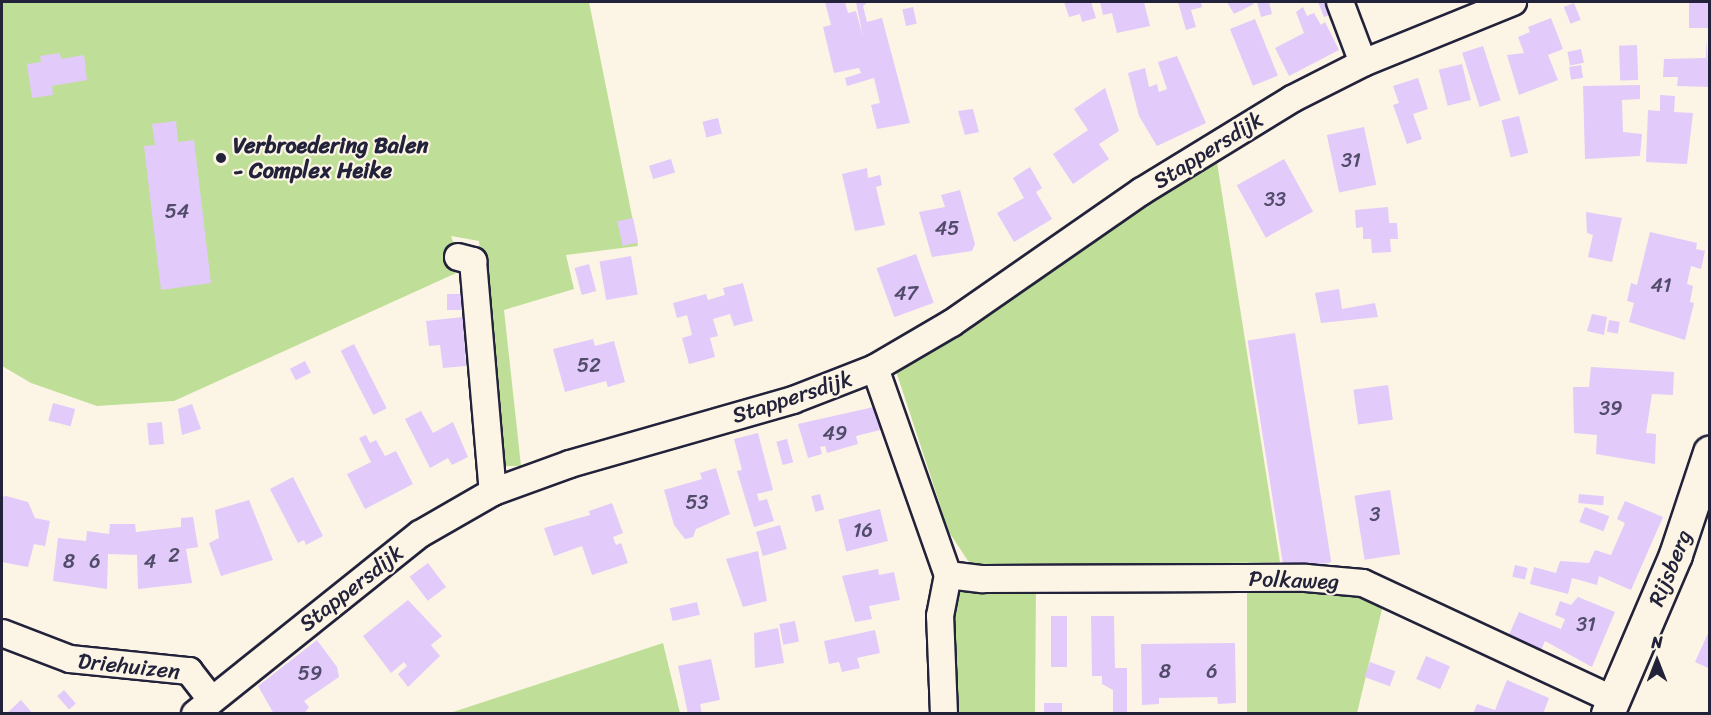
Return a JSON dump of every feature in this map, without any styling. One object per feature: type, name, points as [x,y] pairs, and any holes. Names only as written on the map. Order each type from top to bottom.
[{"type":"main road","name":"Rijsberg","points":[[1611,707],[1677,555],[1710,453]]},
{"type":"street","points":[[1340,2],[1363,63]]},
{"type":"street","name":"Stappersdijk","points":[[203,707],[420,534],[494,492],[570,464],[802,397],[875,368],[952,323],[1192,159],[1292,99],[1363,63],[1513,2]]},
{"type":"street","points":[[458,257],[472,261],[494,492]]},
{"type":"street","points":[[875,368],[948,575],[940,616],[944,714]]},
{"type":"street","name":"Polkaweg","points":[[948,575],[983,579],[1306,578],[1363,583],[1611,707]]},
{"type":"street","name":"Driehuizen","points":[[2,633],[81,662],[189,671],[203,707]]},
{"type":"green space","name":"Verbroedering Balen - Complex Heike","points":[[2,2],[589,2],[638,246],[566,255],[574,289],[504,310],[521,466],[499,466],[479,241],[451,236],[463,270],[174,401],[97,406],[31,383],[2,366]]},
{"type":"green space","points":[[1217,162],[1280,562],[988,567],[968,561],[949,532],[896,371],[1143,205]]},
{"type":"green space","points":[[1247,585],[1344,590],[1384,601],[1357,713],[1247,713]]},
{"type":"green space","points":[[1036,586],[1035,713],[951,713],[947,607],[956,588]]},
{"type":"green space","points":[[663,643],[680,713],[450,713]]},
{"type":"building","points":[[825,2],[845,2],[848,13],[856,11],[863,37],[856,2],[868,2],[863,6],[867,22],[882,18],[910,123],[877,129],[871,105],[880,103],[874,78],[847,86],[845,78],[861,73],[859,68],[834,73],[823,27],[831,25]]},
{"type":"building","points":[[1064,2],[1091,2],[1096,18],[1082,22],[1080,14],[1069,17]]},
{"type":"building","points":[[1100,2],[1144,2],[1150,26],[1117,33],[1112,13],[1103,15]]},
{"type":"building","points":[[1178,2],[1201,2],[1202,7],[1191,10],[1196,27],[1186,30]]},
{"type":"building","points":[[1227,2],[1253,2],[1254,4],[1234,14]]},
{"type":"building","points":[[1257,2],[1269,2],[1272,14],[1261,17]]},
{"type":"building","points":[[1318,2],[1330,2],[1335,13],[1324,17]]},
{"type":"building","points":[[1689,2],[1710,2],[1710,28],[1689,28]]},
{"type":"building","points":[[1574,3],[1581,20],[1571,24],[1564,7]]},
{"type":"building","points":[[913,7],[917,24],[906,26],[902,9]]},
{"type":"building","points":[[1303,7],[1307,16],[1314,13],[1321,25],[1325,22],[1339,50],[1289,76],[1275,48],[1304,33],[1296,12]]},
{"type":"building","points":[[1551,18],[1563,49],[1548,55],[1558,80],[1519,95],[1507,55],[1524,53],[1518,37],[1530,32],[1528,27]]},
{"type":"building","points":[[1255,19],[1278,76],[1253,86],[1230,29]]},
{"type":"building","points":[[1706,39],[1710,87],[1677,86],[1678,77],[1663,77],[1664,59],[1706,58]]},
{"type":"building","points":[[1637,45],[1638,80],[1620,81],[1619,46]]},
{"type":"building","points":[[1483,46],[1501,100],[1480,107],[1462,53]]},
{"type":"building","points":[[1581,49],[1584,63],[1570,66],[1567,52]]},
{"type":"building","points":[[60,53],[61,59],[84,55],[87,80],[52,86],[53,95],[32,98],[27,64],[41,62],[40,56]]},
{"type":"building","points":[[1177,56],[1206,123],[1157,146],[1139,116],[1128,73],[1145,68],[1149,87],[1157,84],[1159,92],[1167,89],[1158,62]]},
{"type":"building","points":[[1462,64],[1471,100],[1448,106],[1439,70]]},
{"type":"building","points":[[1581,65],[1583,78],[1571,80],[1569,67]]},
{"type":"building","points":[[1418,78],[1428,109],[1413,114],[1422,139],[1407,144],[1393,105],[1399,103],[1393,86]]},
{"type":"building","points":[[1640,85],[1640,99],[1622,100],[1623,132],[1642,134],[1640,156],[1585,159],[1583,86]]},
{"type":"building","points":[[1105,88],[1119,131],[1099,144],[1109,159],[1073,184],[1053,154],[1088,130],[1074,109]]},
{"type":"building","points":[[1660,95],[1675,96],[1674,112],[1693,113],[1687,164],[1646,162],[1648,110],[1660,111]]},
{"type":"building","points":[[973,109],[979,132],[965,135],[958,111]]},
{"type":"building","points":[[1519,116],[1528,153],[1511,157],[1502,120]]},
{"type":"building","points":[[718,118],[722,134],[706,137],[702,122]]},
{"type":"building","points":[[176,121],[178,142],[194,140],[211,283],[161,290],[144,146],[155,145],[152,124]]},
{"type":"building","points":[[1364,127],[1376,185],[1339,193],[1327,135]]},
{"type":"building","points":[[671,159],[675,172],[653,179],[649,166]]},
{"type":"building","points":[[1284,159],[1313,211],[1266,238],[1237,185]]},
{"type":"building","points":[[1030,167],[1042,188],[1036,192],[1052,219],[1014,242],[997,213],[1024,198],[1013,178]]},
{"type":"building","points":[[867,168],[868,178],[880,175],[882,185],[876,187],[885,225],[855,231],[842,174]]},
{"type":"building","points":[[960,190],[975,244],[972,251],[932,257],[919,212],[945,207],[941,195]]},
{"type":"building","points":[[1388,207],[1389,223],[1397,223],[1398,239],[1390,239],[1391,252],[1372,253],[1371,239],[1363,239],[1363,227],[1356,228],[1355,210]]},
{"type":"building","points":[[1586,212],[1622,218],[1612,262],[1588,257],[1593,235],[1587,233]]},
{"type":"building","points":[[633,218],[638,242],[623,246],[617,221]]},
{"type":"building","points":[[1650,232],[1697,243],[1696,249],[1705,251],[1701,269],[1691,266],[1687,284],[1693,286],[1690,302],[1694,303],[1685,340],[1629,322],[1634,303],[1627,301],[1631,283],[1637,285]]},
{"type":"building","points":[[916,254],[934,303],[894,317],[877,268]]},
{"type":"building","points":[[631,256],[638,294],[606,300],[599,262]]},
{"type":"building","points":[[589,264],[596,291],[582,295],[575,268]]},
{"type":"building","points":[[743,283],[753,321],[734,326],[730,314],[713,319],[718,336],[710,338],[715,357],[689,364],[682,338],[692,335],[687,315],[677,318],[673,303],[706,294],[708,300],[725,295],[723,288]]},
{"type":"building","points":[[1339,289],[1342,309],[1375,303],[1378,317],[1321,323],[1315,293]]},
{"type":"building","points":[[447,294],[462,294],[462,310],[447,310]]},
{"type":"building","points":[[1592,314],[1607,317],[1604,335],[1587,331]]},
{"type":"building","points":[[463,317],[466,366],[443,368],[440,345],[429,346],[426,321]]},
{"type":"building","points":[[1609,320],[1620,322],[1618,334],[1607,332]]},
{"type":"building","points":[[1295,333],[1331,562],[1284,570],[1248,341]]},
{"type":"building","points":[[593,339],[595,346],[614,341],[625,382],[608,387],[606,381],[565,392],[553,349]]},
{"type":"building","points":[[354,344],[387,408],[373,415],[341,351]]},
{"type":"building","points":[[305,361],[311,373],[296,380],[290,369]]},
{"type":"building","points":[[1591,367],[1674,372],[1673,395],[1652,394],[1646,433],[1656,434],[1655,464],[1596,454],[1597,435],[1574,433],[1573,387],[1589,387]]},
{"type":"building","points":[[1388,385],[1393,420],[1358,425],[1353,390]]},
{"type":"building","points":[[53,403],[75,409],[71,426],[48,420]]},
{"type":"building","points":[[192,404],[201,429],[182,435],[178,409]]},
{"type":"building","points":[[878,406],[884,429],[856,436],[858,444],[827,453],[825,446],[820,447],[822,454],[808,458],[798,424]]},
{"type":"building","points":[[421,411],[433,433],[453,422],[468,457],[452,465],[448,458],[430,468],[405,419]]},
{"type":"building","points":[[162,422],[164,444],[149,445],[147,423]]},
{"type":"building","points":[[758,433],[773,490],[757,494],[759,501],[767,499],[774,521],[754,527],[737,471],[742,470],[734,439]]},
{"type":"building","points":[[366,435],[370,443],[376,440],[385,456],[396,451],[413,484],[365,509],[347,474],[371,462],[359,438]]},
{"type":"building","points":[[787,439],[793,462],[783,465],[776,442]]},
{"type":"building","points":[[716,468],[730,514],[696,529],[693,537],[685,539],[674,525],[664,490],[702,479],[700,473]]},
{"type":"building","points":[[293,477],[323,536],[306,545],[304,540],[298,543],[270,489]]},
{"type":"building","points":[[1390,490],[1400,554],[1365,560],[1354,496]]},
{"type":"building","points":[[820,494],[824,509],[815,512],[811,496]]},
{"type":"building","points":[[1579,494],[1604,496],[1603,505],[1578,503]]},
{"type":"building","points":[[2,497],[28,502],[35,518],[50,521],[45,546],[34,544],[28,567],[2,562]]},
{"type":"building","points":[[249,500],[273,560],[221,576],[209,543],[219,538],[215,510]]},
{"type":"building","points":[[1625,501],[1663,517],[1631,590],[1599,576],[1597,585],[1572,578],[1568,594],[1530,584],[1534,567],[1556,573],[1560,561],[1589,563],[1595,550],[1611,555],[1625,523],[1617,519]]},
{"type":"building","points":[[612,503],[623,533],[613,537],[616,545],[621,543],[628,563],[592,575],[582,546],[554,556],[544,528],[590,515],[589,511]]},
{"type":"building","points":[[1585,507],[1609,516],[1604,531],[1579,522]]},
{"type":"building","points":[[880,509],[888,541],[846,551],[838,519]]},
{"type":"building","points":[[193,517],[198,547],[186,549],[192,583],[138,589],[137,555],[108,554],[107,589],[53,581],[58,538],[86,541],[87,531],[109,534],[110,524],[135,524],[136,532],[181,527],[181,518]]},
{"type":"building","points":[[780,525],[787,549],[763,556],[756,532]]},
{"type":"building","points":[[758,551],[767,601],[743,607],[726,559]]},
{"type":"building","points":[[428,563],[446,587],[428,601],[410,577]]},
{"type":"building","points":[[1515,565],[1528,568],[1525,580],[1512,577]]},
{"type":"building","points":[[878,569],[879,575],[894,572],[900,600],[869,606],[872,619],[855,622],[842,576]]},
{"type":"building","points":[[1578,597],[1615,612],[1592,667],[1545,641],[1541,650],[1508,637],[1519,612],[1561,629],[1565,619],[1555,615],[1560,601],[1571,605]]},
{"type":"building","points":[[408,600],[442,636],[431,645],[440,656],[408,687],[398,674],[407,666],[404,662],[391,673],[363,636]]},
{"type":"building","points":[[697,602],[700,615],[673,621],[670,608]]},
{"type":"building","points":[[1051,616],[1067,616],[1067,667],[1051,667]]},
{"type":"building","points":[[1091,616],[1114,616],[1115,668],[1127,668],[1127,714],[1113,714],[1113,690],[1102,684],[1102,676],[1092,676]]},
{"type":"building","points":[[795,621],[799,642],[783,645],[779,624]]},
{"type":"building","points":[[778,628],[784,663],[755,668],[754,633]]},
{"type":"building","points":[[1710,629],[1710,669],[1695,662]]},
{"type":"building","points":[[875,630],[880,653],[857,658],[860,668],[842,672],[839,662],[829,664],[824,641]]},
{"type":"building","points":[[317,640],[337,667],[339,677],[304,701],[309,707],[304,714],[274,714],[258,686]]},
{"type":"building","points":[[1235,643],[1236,703],[1218,704],[1217,697],[1159,698],[1159,704],[1142,705],[1141,644]]},
{"type":"building","points":[[1426,656],[1450,666],[1440,689],[1416,679]]},
{"type":"building","points":[[711,659],[720,700],[700,704],[702,714],[688,714],[678,666]]},
{"type":"building","points":[[1370,662],[1395,671],[1390,686],[1365,677]]},
{"type":"building","points":[[1507,680],[1549,698],[1543,714],[1473,714],[1477,704],[1495,710]]},
{"type":"building","points":[[64,690],[76,704],[69,709],[57,696]]},
{"type":"building","points":[[21,700],[33,714],[6,714]]},
{"type":"building","points":[[1044,703],[1062,703],[1062,714],[1044,714]]},
{"type":"place","name":"Verbroedering Balen - Complex Heike","points":[[221,158]]}]
